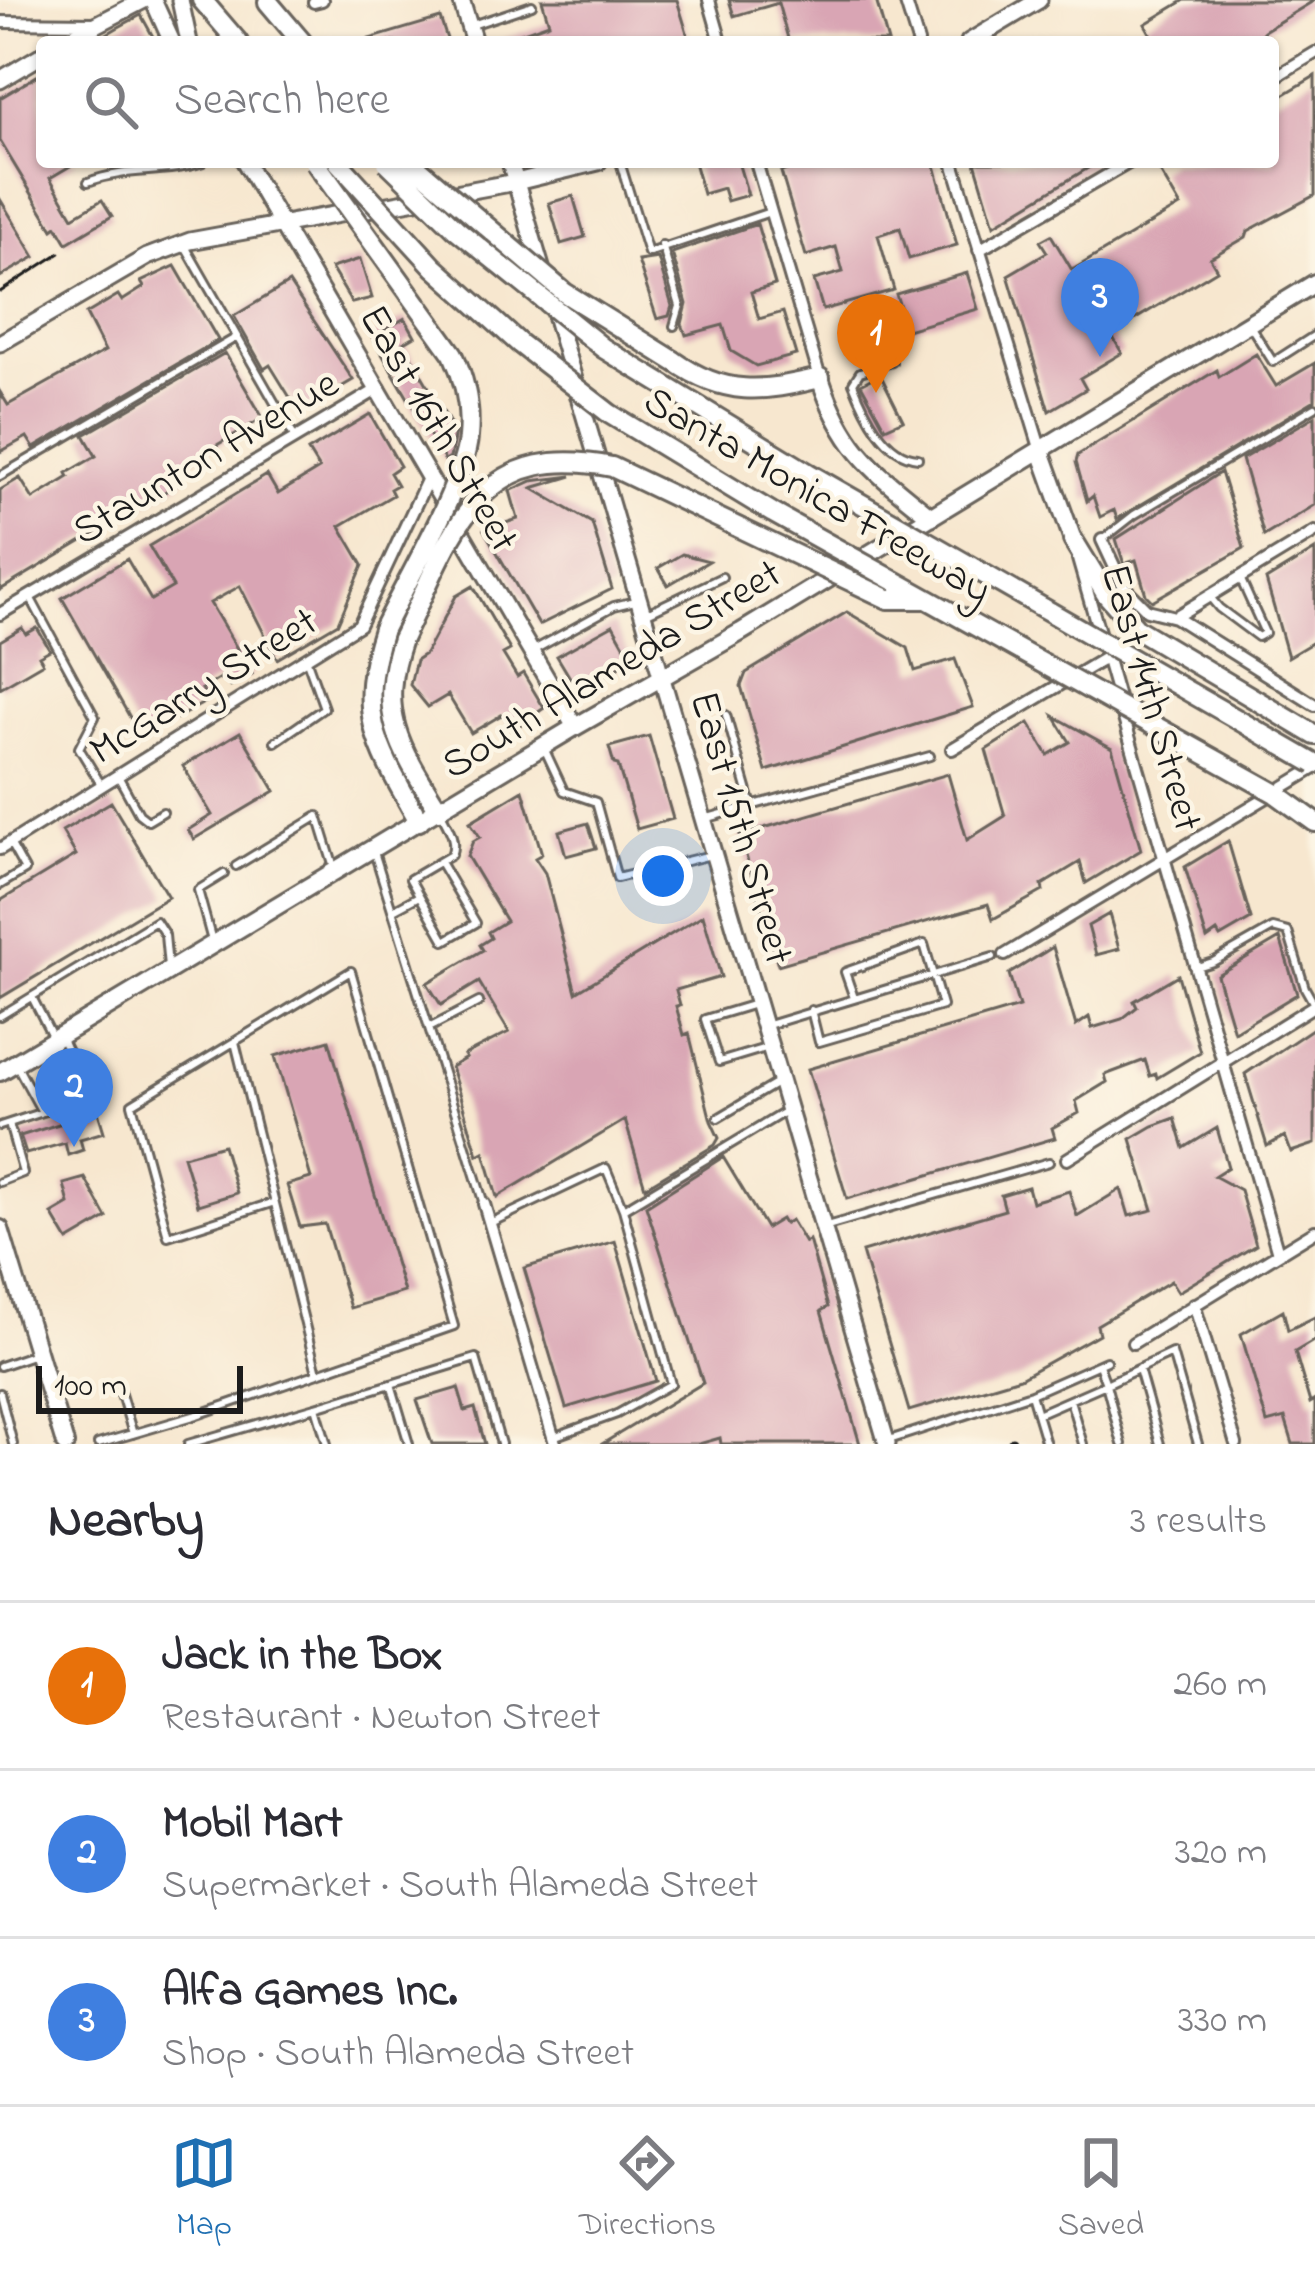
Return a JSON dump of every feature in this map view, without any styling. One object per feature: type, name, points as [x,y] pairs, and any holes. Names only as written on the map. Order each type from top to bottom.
[{"type":"highway","points":[[202,0],[236,36]]},
{"type":"highway","points":[[220,0],[239,36]]},
{"type":"highway","points":[[267,1],[294,36]]},
{"type":"highway","points":[[319,168],[452,353],[464,376],[468,402],[468,441],[452,487],[383,629],[371,665],[369,708],[379,747],[419,821]]},
{"type":"highway","name":"Santa Monica Freeway","points":[[343,168],[434,267],[520,344],[610,414],[772,513],[1315,819]]},
{"type":"highway","name":"Santa Monica Freeway","points":[[393,168],[472,243],[603,348],[808,473],[1315,766]]},
{"type":"highway","points":[[418,168],[565,293],[703,381],[739,389],[778,388],[820,378]]},
{"type":"highway","points":[[439,810],[405,755],[392,721],[391,680],[402,639],[460,518],[500,480],[545,461],[579,460],[612,467],[888,598],[928,599]]},
{"type":"highway","points":[[1073,540],[1106,594],[1137,629],[1315,735]]},
{"type":"main road","name":"South Alameda Street","points":[[8,1067],[931,518],[1315,283]]},
{"type":"main road","points":[[820,378],[834,419],[848,442],[866,464],[931,518]]},
{"type":"main road","name":"East 14th Street","points":[[1041,452],[1073,540]]},
{"type":"main road","points":[[0,1229],[8,1280],[38,1353],[65,1444]]},
{"type":"street","points":[[73,36],[144,0]]},
{"type":"street","points":[[153,0],[169,36]]},
{"type":"street","points":[[180,0],[188,36]]},
{"type":"street","points":[[461,0],[471,34]]},
{"type":"street","points":[[709,0],[719,36]]},
{"type":"street","points":[[905,0],[915,36]]},
{"type":"street","points":[[979,36],[1039,0]]},
{"type":"street","points":[[0,22],[96,22]]},
{"type":"street","points":[[1279,74],[1315,53]]},
{"type":"street","points":[[0,80],[36,59]]},
{"type":"street","name":"East 16th Street","points":[[248,168],[575,727]]},
{"type":"street","name":"East 15th Street","points":[[512,168],[886,1442]]},
{"type":"street","points":[[0,343],[147,257],[183,243],[573,168]]},
{"type":"street","points":[[759,168],[820,378]]},
{"type":"street","name":"East 14th Street","points":[[955,168],[1041,452]]},
{"type":"street","points":[[980,250],[1120,168]]},
{"type":"street","name":"Staunton Avenue","points":[[0,614],[380,388]]},
{"type":"street","name":"McGarry Street","points":[[5,846],[359,625],[430,474]]},
{"type":"street","points":[[1175,617],[1315,532]]},
{"type":"street","name":"East 14th Street","points":[[1073,540],[1278,1253]]},
{"type":"street","points":[[1102,540],[1124,587],[1147,610],[1175,617],[1315,705]]},
{"type":"street","points":[[952,749],[1105,658]]},
{"type":"street","points":[[999,956],[1315,766]]},
{"type":"street","points":[[1067,1159],[1315,1005]]},
{"type":"street","points":[[484,1204],[554,1440]]},
{"type":"street","points":[[1132,1342],[1315,1231]]},
{"type":"street","points":[[1194,1304],[1236,1444]]},
{"type":"lane","points":[[471,34],[532,5]]},
{"type":"lane","points":[[88,182],[114,172],[185,168]]},
{"type":"lane","points":[[622,168],[648,253],[771,211]]},
{"type":"lane","points":[[183,243],[296,439]]},
{"type":"lane","points":[[662,245],[680,306],[674,326]]},
{"type":"lane","points":[[1249,324],[1274,362],[1315,335]]},
{"type":"lane","points":[[0,476],[237,337]]},
{"type":"lane","points":[[892,362],[860,371],[853,383],[883,438],[902,457],[918,458]]},
{"type":"lane","points":[[1102,540],[1134,515],[1315,407]]},
{"type":"lane","points":[[530,651],[614,606],[642,607],[722,577]]},
{"type":"lane","points":[[1209,596],[1258,637],[1264,632],[1240,578]]},
{"type":"lane","points":[[30,597],[95,717],[79,748],[101,786]]},
{"type":"lane","points":[[275,742],[324,708],[306,658]]},
{"type":"lane","points":[[726,715],[752,806]]},
{"type":"lane","points":[[544,746],[564,790],[596,802],[617,878],[714,854]]},
{"type":"lane","points":[[704,819],[930,756]]},
{"type":"lane","points":[[118,776],[139,814],[148,821],[163,812]]},
{"type":"lane","points":[[439,810],[454,849],[410,879],[445,941],[476,923],[440,862]]},
{"type":"lane","points":[[236,866],[318,816],[335,872]]},
{"type":"lane","points":[[0,885],[25,870],[5,846]]},
{"type":"lane","points":[[374,849],[484,1204]]},
{"type":"lane","points":[[213,944],[198,890],[224,874]]},
{"type":"lane","points":[[393,910],[419,896]]},
{"type":"lane","points":[[0,1016],[156,921],[164,935],[169,971]]},
{"type":"lane","points":[[1193,968],[1273,928],[1288,932],[1315,1005]]},
{"type":"lane","points":[[811,1010],[819,1042],[942,1006],[924,944],[845,972],[854,998]]},
{"type":"lane","points":[[764,1026],[999,956]]},
{"type":"lane","points":[[98,1444],[454,1326],[351,971],[132,1104],[168,1236],[272,1203]]},
{"type":"lane","points":[[0,1182],[23,1172],[4,1125],[89,1097],[32,997]]},
{"type":"lane","points":[[429,1028],[478,1002]]},
{"type":"lane","points":[[758,1004],[705,1019],[718,1062],[770,1046]]},
{"type":"lane","points":[[235,1042],[317,1373]]},
{"type":"lane","points":[[8,1067],[42,1112]]},
{"type":"lane","points":[[718,1118],[781,1081]]},
{"type":"lane","points":[[622,1209],[789,1109]]},
{"type":"lane","points":[[823,1226],[1049,1162]]},
{"type":"lane","points":[[490,1223],[607,1168],[622,1209],[671,1384],[617,1414],[554,1440]]},
{"type":"lane","points":[[0,1366],[38,1353]]},
{"type":"lane","points":[[1037,1414],[1172,1353],[1198,1444]]},
{"type":"lane","points":[[188,1444],[476,1358],[501,1444]]},
{"type":"lane","points":[[886,1442],[1031,1394],[1103,1363],[1122,1444]]},
{"type":"lane","points":[[1139,1369],[1160,1444]]},
{"type":"lane","points":[[391,1384],[409,1444]]},
{"type":"lane","points":[[121,1391],[133,1434]]},
{"type":"lane","points":[[0,1393],[14,1444]]},
{"type":"lane","points":[[1031,1394],[1046,1444]]},
{"type":"lane","points":[[1070,1400],[1083,1444]]},
{"type":"lane","points":[[316,1408],[327,1444]]},
{"type":"building","points":[[542,0],[677,0],[688,36],[512,36],[549,23]]},
{"type":"building","points":[[729,0],[876,0],[886,36],[787,36],[778,3],[734,16]]},
{"type":"building","points":[[1185,0],[1315,0],[1259,36],[1152,36],[1145,24]]},
{"type":"building","points":[[141,15],[153,36],[103,36]]},
{"type":"building","points":[[440,18],[446,36],[379,36]]},
{"type":"building","points":[[1315,76],[1315,195],[1248,231],[1246,237],[1210,258],[1217,270],[1111,334],[1122,353],[1080,378],[1086,389],[1049,411],[1008,275],[1047,252],[1040,241],[1051,235],[1072,270],[1180,206],[1159,170],[1162,168],[1279,168],[1279,97]]},
{"type":"building","points":[[36,77],[36,168],[67,168],[50,178],[73,217],[102,200],[112,216],[67,243],[57,226],[53,229],[0,141],[0,98]]},
{"type":"building","points":[[696,168],[740,168],[748,195],[727,201],[723,188],[703,194]]},
{"type":"building","points":[[793,168],[936,168],[957,245],[909,259],[900,228],[878,235],[894,290],[823,310],[814,280],[843,272],[836,247],[806,256],[781,172]]},
{"type":"building","points":[[977,168],[1088,168],[994,225]]},
{"type":"building","points":[[573,196],[585,237],[561,244],[549,203]]},
{"type":"building","points":[[0,199],[35,257],[0,277]]},
{"type":"building","points":[[757,224],[775,285],[751,292],[759,319],[783,312],[796,355],[756,366],[731,351],[723,325],[686,335],[682,324],[687,304],[672,253]]},
{"type":"building","points":[[658,258],[672,306],[669,316],[657,319],[638,261]]},
{"type":"building","points":[[360,259],[372,298],[352,303],[331,268]]},
{"type":"building","points":[[175,266],[218,340],[34,448],[27,437],[0,452],[0,392],[8,405],[105,351],[86,314],[118,295],[122,301],[144,287],[141,282]]},
{"type":"building","points":[[967,273],[978,309],[907,330],[896,294]]},
{"type":"building","points":[[289,283],[353,380],[299,412],[270,365],[264,369],[234,316]]},
{"type":"building","points":[[405,318],[415,336],[403,343],[455,432],[450,458],[445,461],[372,337]]},
{"type":"building","points":[[225,353],[263,418],[176,469],[183,481],[0,590],[0,490],[20,478],[33,499],[96,456],[84,435]]},
{"type":"building","points":[[1256,354],[1276,386],[1315,363],[1315,400],[1117,519],[1114,510],[1100,517],[1093,496],[1087,501],[1078,455],[1217,370],[1219,377]]},
{"type":"building","points":[[880,374],[903,420],[885,428],[861,384]]},
{"type":"building","points":[[370,414],[400,466],[390,473],[397,485],[390,489],[393,495],[340,526],[363,565],[338,623],[277,659],[240,586],[210,603],[252,674],[230,687],[224,676],[202,689],[209,700],[140,735],[62,598],[127,559],[151,600],[173,587],[149,546],[267,475],[278,494],[319,469],[308,451]]},
{"type":"building","points":[[1315,416],[1315,505],[1264,536],[1242,459]]},
{"type":"building","points":[[1221,472],[1244,548],[1152,601],[1136,560],[1124,564],[1116,539]]},
{"type":"building","points":[[572,476],[532,488],[592,523],[612,589],[539,625],[484,530],[518,519],[510,491],[532,481]]},
{"type":"building","points":[[1315,550],[1315,641],[1288,657],[1266,580]]},
{"type":"building","points":[[682,554],[709,561],[668,585],[658,568]]},
{"type":"building","points":[[473,586],[510,650],[503,654],[517,677],[523,673],[544,708],[513,730],[503,714],[471,733],[448,695],[428,707],[410,685],[416,660],[425,654],[456,596]]},
{"type":"building","points":[[847,612],[908,648],[915,671],[955,659],[973,707],[766,771],[741,686],[746,673]]},
{"type":"building","points":[[613,625],[632,659],[578,691],[557,656]]},
{"type":"building","points":[[22,628],[26,634],[37,628],[50,650],[39,656],[43,663],[0,688],[0,641]]},
{"type":"building","points":[[1054,716],[1112,748],[1141,850],[1086,883],[1080,862],[1042,885],[1043,891],[993,919],[988,904],[778,965],[740,835],[948,774],[967,840],[1005,816],[986,750],[1029,723],[1048,755],[1070,742]]},
{"type":"building","points":[[240,732],[275,791],[194,839],[188,830],[212,815],[183,766]]},
{"type":"building","points":[[649,736],[673,819],[637,829],[609,747]]},
{"type":"building","points":[[523,790],[542,854],[535,858],[545,873],[576,992],[703,915],[721,977],[676,990],[680,1005],[676,1006],[684,1035],[689,1033],[719,1138],[715,1145],[645,1187],[625,1120],[497,1197],[484,1152],[478,1155],[451,1067],[509,1032],[479,982],[441,1005],[427,983],[483,950],[480,945],[491,938],[488,932],[506,921],[467,856],[480,837],[470,822]]},
{"type":"building","points":[[111,802],[168,897],[0,998],[0,901],[76,855],[62,831]]},
{"type":"building","points":[[588,823],[596,848],[566,856],[559,831]]},
{"type":"building","points":[[1228,841],[1251,919],[1207,939],[1185,867]]},
{"type":"building","points":[[1109,914],[1119,949],[1096,955],[1088,926]]},
{"type":"building","points":[[1280,938],[1297,994],[1234,1032],[1217,975]]},
{"type":"building","points":[[1053,947],[1076,1026],[1089,1017],[1092,1028],[1122,1019],[1137,1007],[1134,1001],[1178,975],[1200,1052],[1157,1078],[1150,1076],[1145,1060],[1105,1075],[1107,1082],[1076,1101],[1079,1113],[1052,1128],[1055,1138],[847,1199],[808,1069],[1019,1007],[1009,974]]},
{"type":"building","points":[[1315,1027],[1315,1144],[1291,1152],[1285,1136],[1267,1146],[1245,1074]]},
{"type":"building","points":[[329,1040],[404,1292],[350,1308],[325,1224],[300,1227],[287,1185],[311,1178],[275,1056]]},
{"type":"building","points":[[98,1112],[104,1132],[80,1139],[83,1150],[68,1155],[65,1143],[26,1154],[20,1136]]},
{"type":"building","points":[[1175,1118],[1184,1148],[1217,1128],[1228,1167],[1214,1176],[1240,1190],[1256,1245],[1178,1292],[1171,1281],[1097,1325],[1099,1334],[1020,1378],[909,1411],[862,1252],[1005,1210],[1001,1195],[1028,1187],[1032,1202],[1069,1191],[1077,1216],[1121,1189],[1129,1216],[1153,1210],[1131,1139]]},
{"type":"building","points":[[223,1145],[237,1193],[198,1205],[183,1156]]},
{"type":"building","points":[[723,1157],[766,1228],[781,1219],[784,1224],[791,1220],[805,1243],[809,1240],[828,1307],[821,1311],[860,1444],[721,1444],[720,1438],[699,1444],[602,1444],[703,1383],[646,1206]]},
{"type":"building","points":[[85,1178],[107,1218],[68,1241],[52,1214],[69,1204],[64,1184]]},
{"type":"building","points":[[615,1241],[656,1381],[566,1408],[524,1268]]},
{"type":"building","points":[[1283,1310],[1288,1330],[1315,1317],[1315,1340],[1295,1352],[1310,1403],[1315,1400],[1315,1444],[1293,1444],[1285,1418],[1267,1423],[1241,1334]]},
{"type":"building","points":[[458,1388],[465,1411],[475,1408],[485,1444],[432,1444],[417,1400]]},
{"type":"tram line","points":[[0,292],[60,253]]},
{"type":"place","name":"Alfa Games Inc.","points":[[1100,357]]},
{"type":"place","name":"Jack in the Box","points":[[876,393]]},
{"type":"place","name":"Mobil Mart","points":[[74,1147]]}]
